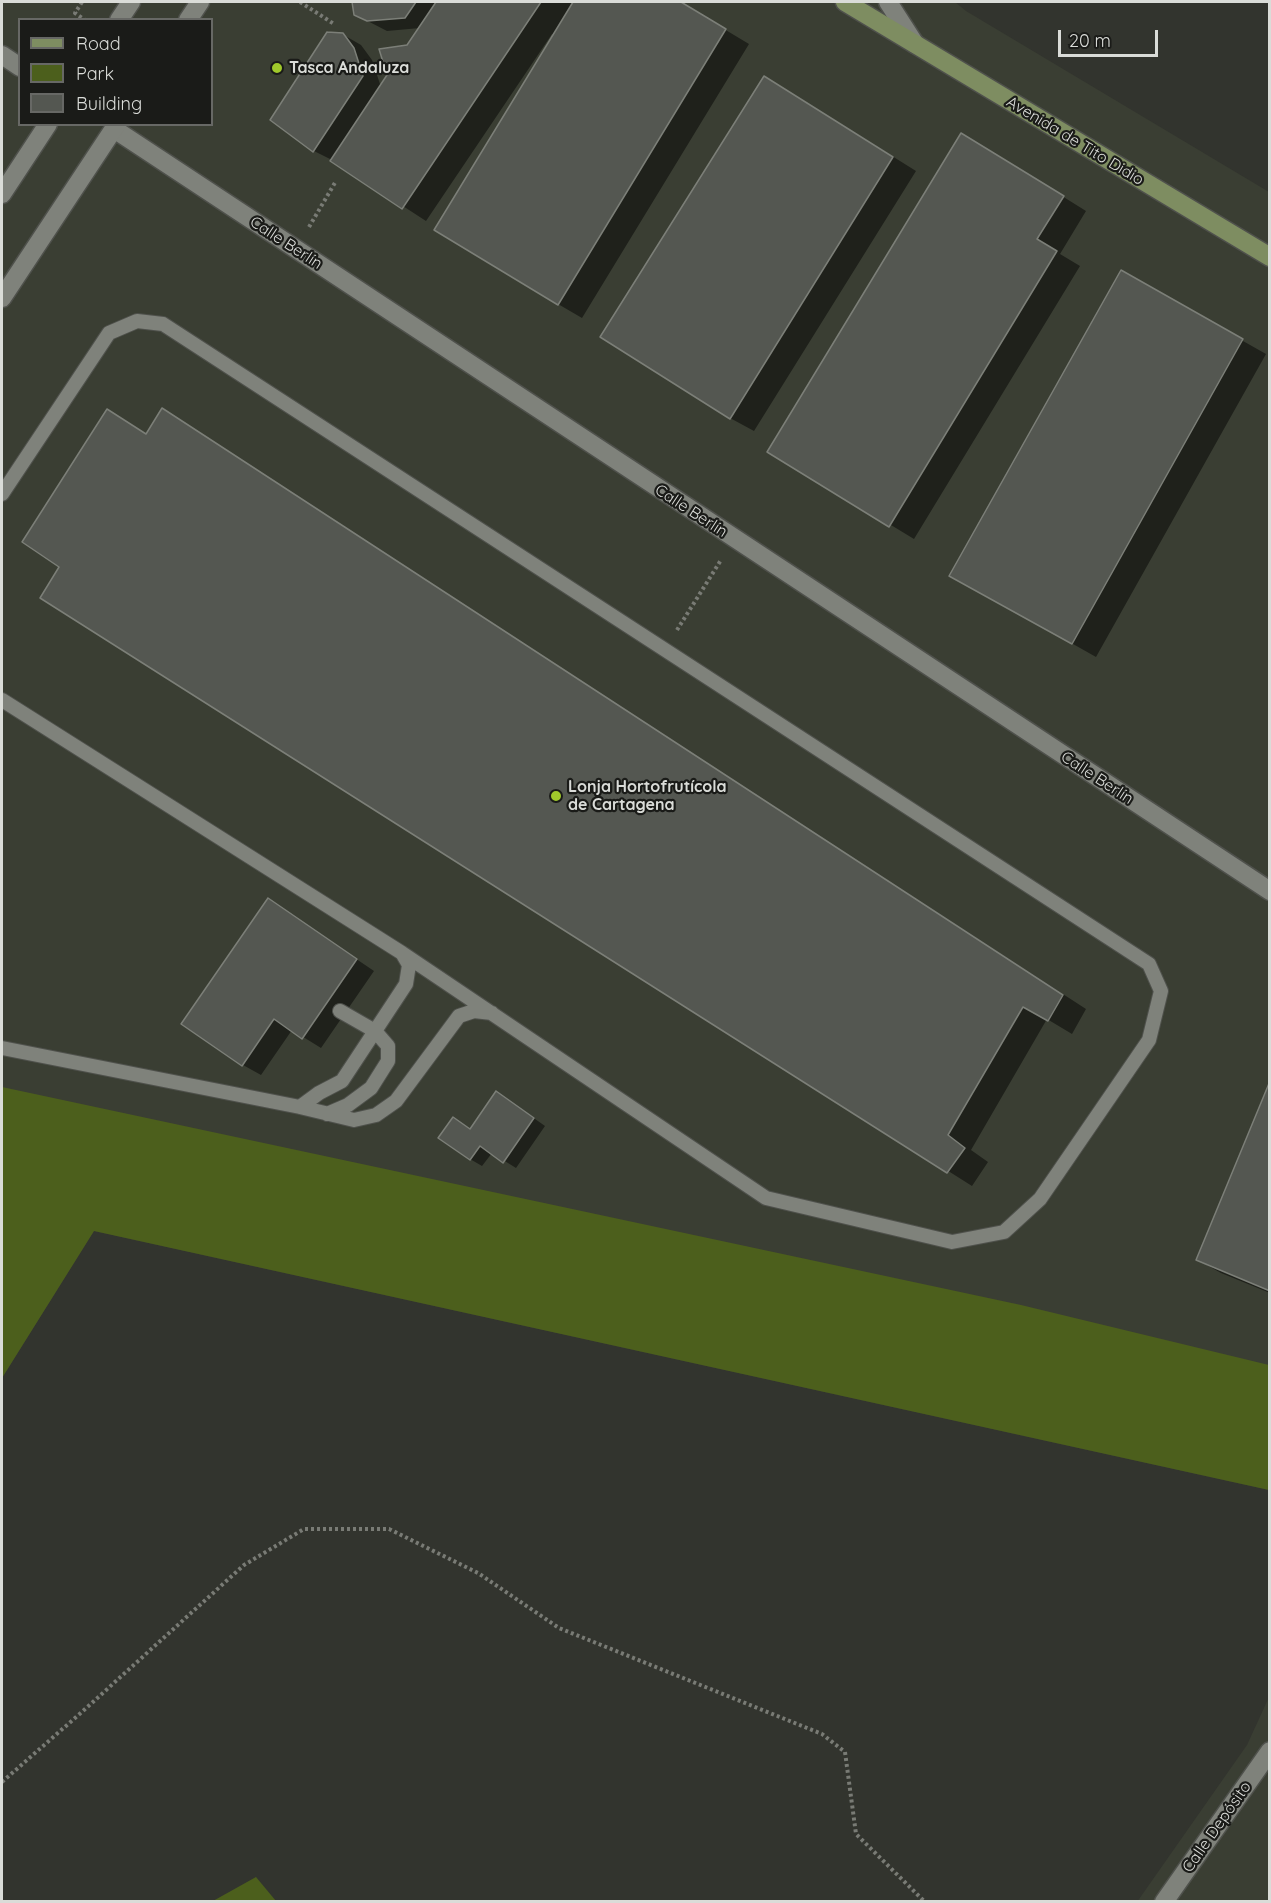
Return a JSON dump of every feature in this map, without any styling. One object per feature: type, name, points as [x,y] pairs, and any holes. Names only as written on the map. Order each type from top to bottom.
[{"type":"main road","name":"Avenida de Tito Didio","points":[[845,2],[1269,255]]},
{"type":"street","points":[[120,18],[131,2]]},
{"type":"street","points":[[189,18],[200,2]]},
{"type":"street","name":"Avenida de Tito Didio","points":[[888,2],[915,44]]},
{"type":"street","points":[[2,55],[18,66]]},
{"type":"street","points":[[2,194],[47,126]]},
{"type":"street","points":[[2,298],[113,126]]},
{"type":"street","name":"Calle Berlín","points":[[113,126],[1269,891]]},
{"type":"street","name":"Calle Depósito","points":[[1164,1902],[1269,1751]]},
{"type":"lane","points":[[2,494],[109,333],[137,321],[163,324],[1149,964],[1161,991],[1149,1040],[1040,1199],[1004,1232],[952,1242],[766,1198],[402,953],[2,700]]},
{"type":"lane","points":[[300,1107],[342,1081],[406,984],[409,965],[402,953]]},
{"type":"lane","points":[[327,1114],[348,1105],[371,1088],[388,1061],[388,1046],[375,1031],[340,1011]]},
{"type":"lane","points":[[2,1048],[300,1107],[354,1120],[376,1115],[396,1101],[459,1016],[474,1011],[494,1013]]},
{"type":"path","points":[[82,2],[75,13],[82,18]]},
{"type":"path","points":[[300,2],[334,24]]},
{"type":"path","points":[[296,249],[336,181]]},
{"type":"path","points":[[664,650],[734,539]]},
{"type":"path","points":[[2,1782],[244,1565],[304,1529],[388,1529],[478,1573],[559,1628],[822,1734],[845,1752],[856,1834],[925,1902]]},
{"type":"shaded area","points":[[2,2],[955,2],[966,11],[1269,192],[1269,1490],[94,1231],[2,1378]]},
{"type":"shaded area","points":[[1269,1697],[1269,1901],[1137,1902],[1247,1745]]},
{"type":"green space","points":[[2,1087],[1021,1305],[1269,1365],[1269,1490],[94,1231],[2,1378]]},
{"type":"green space","points":[[256,1877],[276,1901],[213,1901]]},
{"type":"building","points":[[352,2],[416,2],[405,18],[367,21],[354,15]]},
{"type":"building","points":[[436,2],[541,2],[402,209],[330,161],[387,75],[379,49],[407,45]]},
{"type":"building","points":[[573,2],[681,2],[726,29],[558,305],[434,230]]},
{"type":"building","points":[[327,32],[343,33],[354,48],[363,76],[313,152],[270,120]]},
{"type":"building","points":[[764,76],[893,157],[730,419],[600,337]]},
{"type":"building","points":[[961,133],[1064,196],[1037,239],[1057,251],[889,527],[767,452]]},
{"type":"building","points":[[1121,270],[1243,339],[1072,644],[949,576]]},
{"type":"building","name":"Lonja Hortofrutícola de Cartagena","points":[[162,408],[1063,995],[1048,1021],[1023,1007],[948,1135],[965,1148],[947,1173],[40,598],[59,567],[22,542],[107,409],[146,434]]},
{"type":"building","points":[[268,898],[357,959],[302,1039],[274,1019],[242,1066],[181,1024]]},
{"type":"building","points":[[1270,1081],[1270,1291],[1196,1260]]},
{"type":"building","points":[[496,1091],[534,1118],[503,1163],[480,1146],[470,1160],[438,1138],[453,1117],[470,1129]]},
{"type":"place","name":"Tasca Andaluza","points":[[277,68]]},
{"type":"place","name":"Lonja Hortofrutícola de Cartagena","points":[[556,796]]}]
